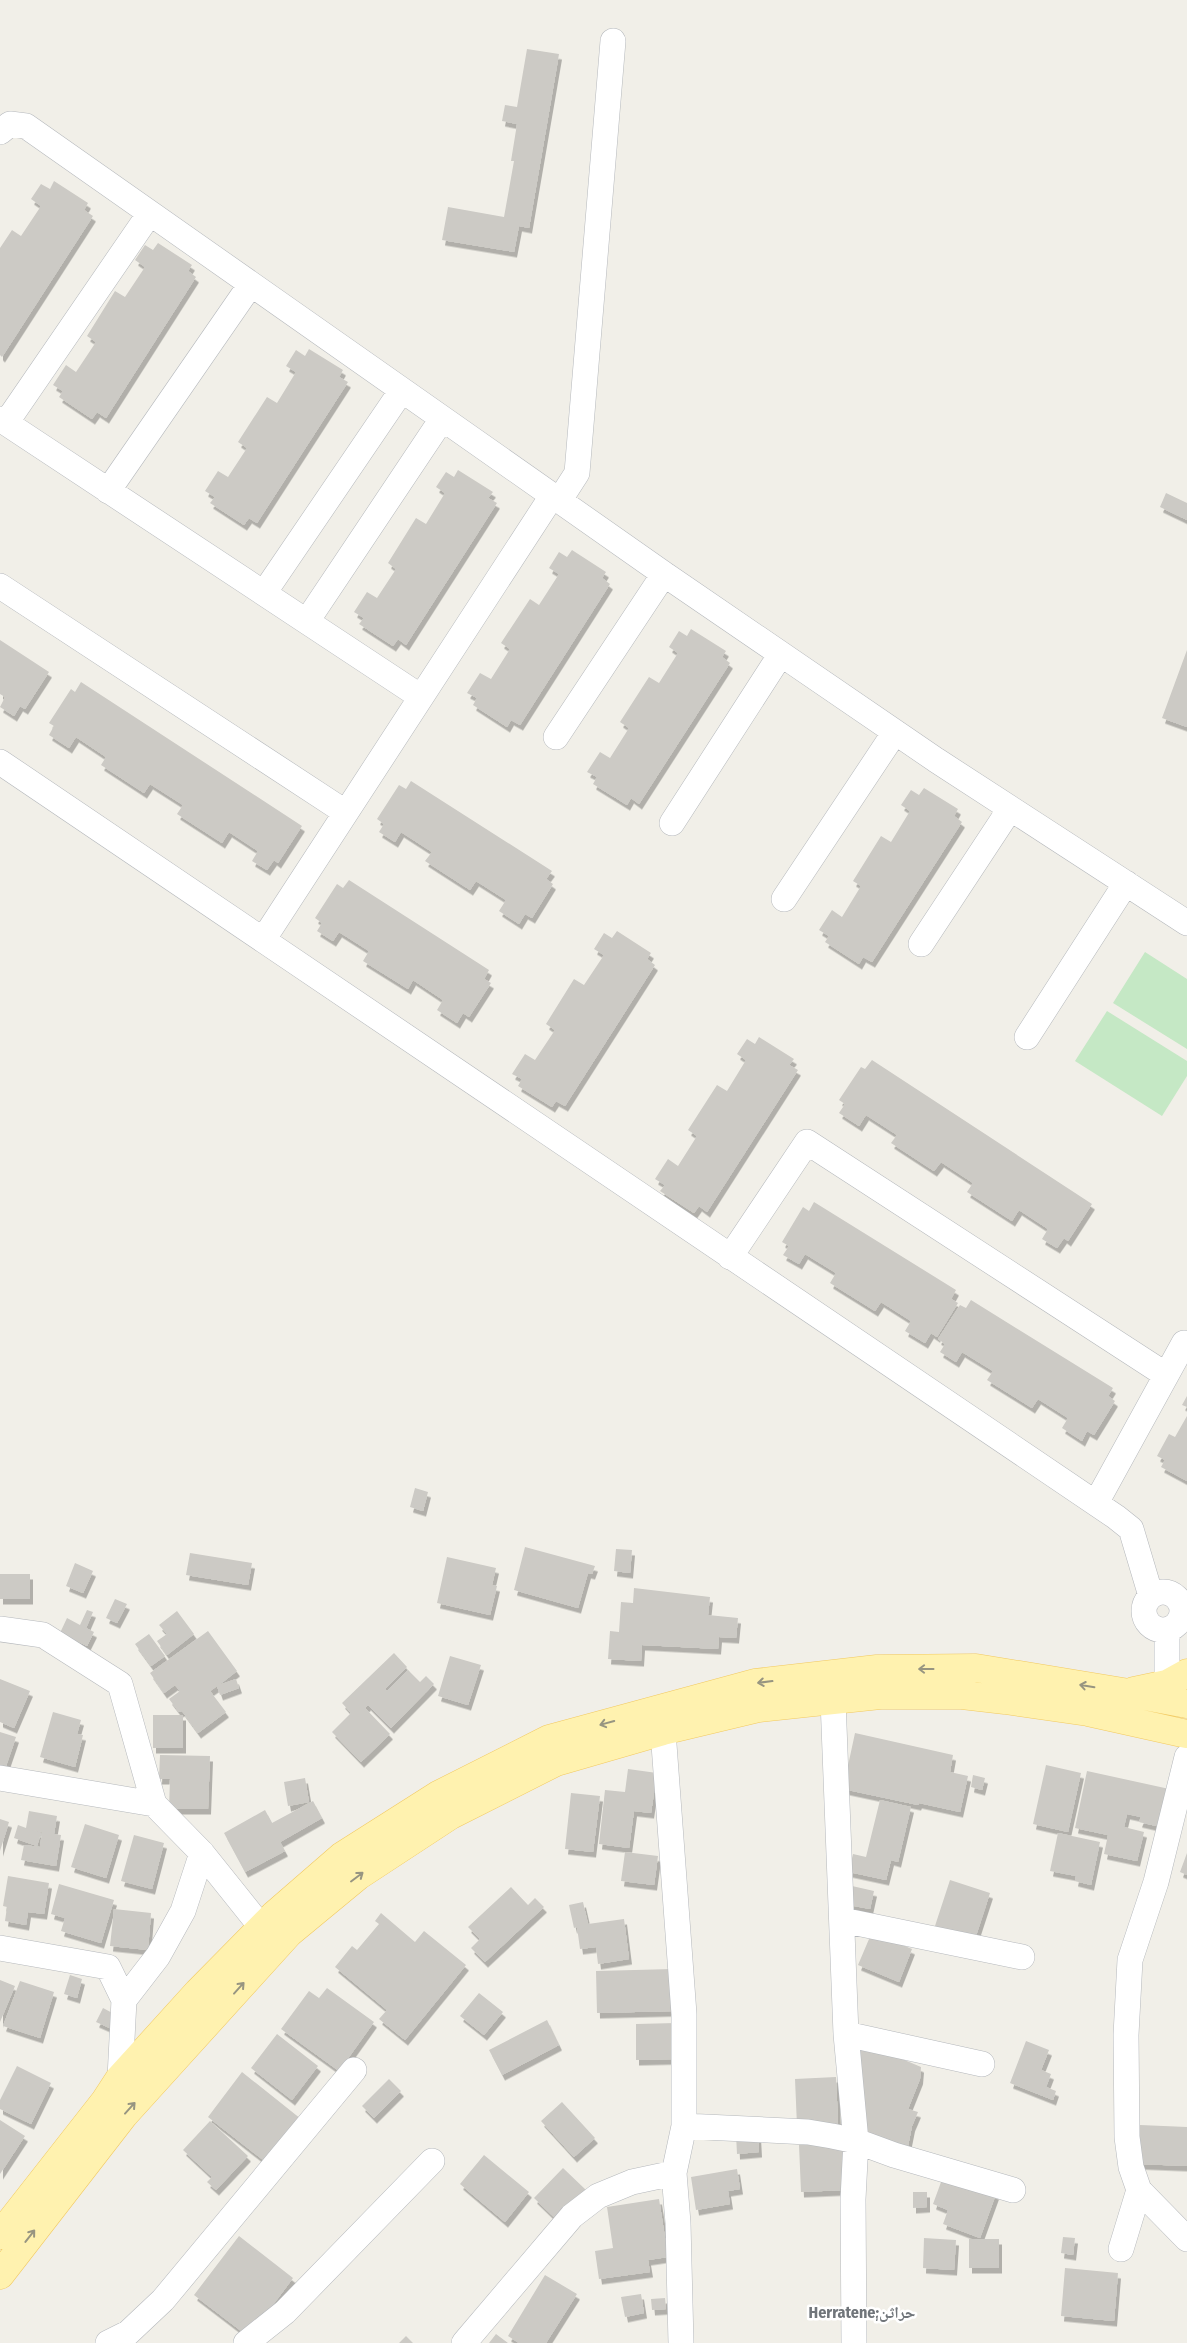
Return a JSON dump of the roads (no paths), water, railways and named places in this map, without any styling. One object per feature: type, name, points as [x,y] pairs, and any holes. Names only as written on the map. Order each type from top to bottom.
[{"type":"main road","points":[[0,2235],[105,2102],[120,2078],[198,1992],[274,1915],[342,1856],[438,1795],[549,1739],[755,1683],[877,1669],[976,1668],[1187,1704]]},
{"type":"main road","points":[[1129,1693],[1177,1678]]},
{"type":"main road","points":[[0,2275],[131,2108],[289,1933],[358,1876],[451,1815],[556,1762],[663,1731],[759,1708],[880,1695],[962,1695],[1088,1712],[1187,1734]]},
{"type":"street","points":[[263,940],[421,697],[555,498],[577,473],[613,41]]},
{"type":"street","points":[[0,132],[10,124],[26,126],[664,574],[1010,809],[1187,922]]},
{"type":"street","points":[[150,213],[3,421],[421,697]]},
{"type":"street","points":[[108,490],[251,284]]},
{"type":"street","points":[[264,593],[402,390]]},
{"type":"street","points":[[307,622],[442,418]]},
{"type":"street","points":[[556,737],[664,574]]},
{"type":"street","points":[[0,586],[345,812]]},
{"type":"street","points":[[672,823],[781,654]]},
{"type":"street","points":[[784,899],[895,732]]},
{"type":"street","points":[[0,762],[1096,1503],[1131,1530],[1151,1596]]},
{"type":"street","points":[[922,944],[1010,809]]},
{"type":"street","points":[[1027,1037],[1126,883]]},
{"type":"street","points":[[730,1257],[806,1142],[1166,1375]]},
{"type":"street","points":[[1096,1503],[1184,1343]]},
{"type":"street","points":[[1168,1592],[1178,1599],[1184,1599],[1181,1617],[1173,1627],[1167,1630],[1154,1628],[1145,1618],[1144,1606],[1151,1596],[1156,1593],[1168,1592]]},
{"type":"street","points":[[0,1629],[43,1635],[120,1684],[154,1804],[202,1853],[262,1928]]},
{"type":"street","points":[[1167,1630],[1177,1678]]},
{"type":"street","points":[[833,1700],[846,2034],[856,2141],[853,2199],[854,2343]]},
{"type":"street","points":[[663,1731],[684,2014],[684,2126],[674,2173],[678,2224],[681,2343]]},
{"type":"street","points":[[1187,1757],[1156,1882],[1130,1960],[1126,2036],[1126,2137],[1131,2167],[1139,2190],[1187,2238]]},
{"type":"street","points":[[0,1778],[154,1804]]},
{"type":"street","points":[[124,2000],[158,1956],[183,1912],[202,1853]]},
{"type":"street","points":[[842,1920],[1022,1956]]},
{"type":"street","points":[[0,1948],[108,1967],[124,2000],[120,2078]]},
{"type":"street","points":[[846,2034],[982,2064]]},
{"type":"street","points":[[108,2343],[128,2333],[162,2300],[354,2070]]},
{"type":"street","points":[[684,2126],[808,2132],[856,2141],[894,2155],[1013,2190]]},
{"type":"street","points":[[246,2343],[285,2312],[432,2161]]},
{"type":"street","points":[[464,2343],[572,2216],[598,2196],[632,2182],[674,2173]]},
{"type":"street","points":[[1121,2249],[1139,2190]]},
{"type":"district","name":"Herratene;حراثن","points":[[862,2312]]}]
